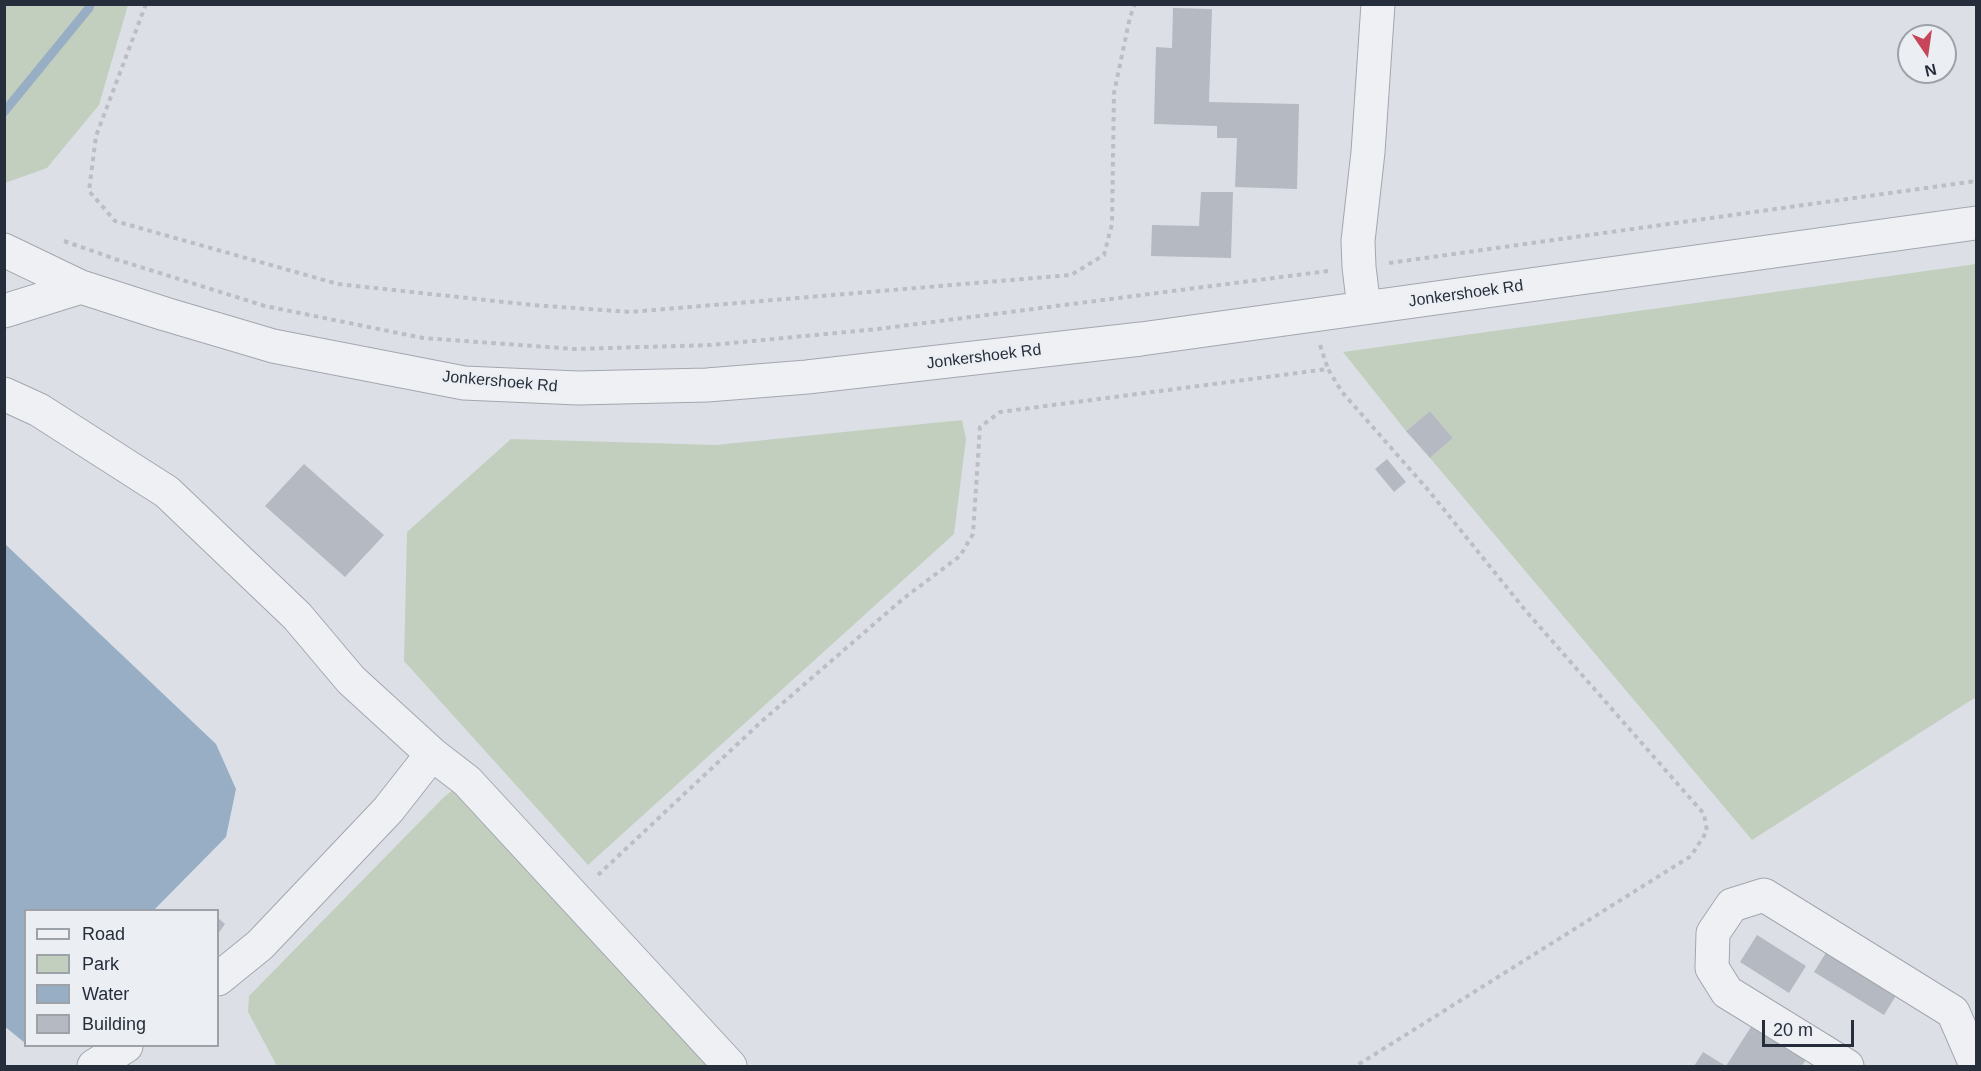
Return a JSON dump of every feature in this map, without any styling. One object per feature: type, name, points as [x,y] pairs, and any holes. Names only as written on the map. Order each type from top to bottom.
[{"type":"street","points":[[1364,308],[1358,241],[1368,152],[1378,4]]},
{"type":"street","name":"Jonkershoek Rd","points":[[4,250],[81,287],[165,315],[273,346],[464,383],[578,388],[707,385],[818,376],[1141,339],[1977,223]]},
{"type":"street","points":[[4,311],[81,287]]},
{"type":"street","points":[[4,394],[39,410],[167,492],[297,616],[351,680],[432,754],[467,781],[730,1066]]},
{"type":"street","points":[[219,978],[268,937],[388,810],[432,754]]},
{"type":"street","points":[[1847,1066],[1727,992],[1712,968],[1713,933],[1732,905],[1764,895],[1953,1012],[1977,1065]]},
{"type":"street","points":[[94,1066],[124,1047]]},
{"type":"path","points":[[146,4],[96,136],[88,191],[115,221],[339,284],[532,305],[630,312],[1071,275],[1104,255],[1112,224],[1114,93],[1130,17],[1135,4]]},
{"type":"path","points":[[60,239],[115,259],[265,306],[423,338],[575,349],[711,345],[878,329],[1359,267],[1977,181]]},
{"type":"path","points":[[574,897],[762,721],[904,598],[960,556],[973,534],[980,427],[1000,412],[1328,369],[1342,392],[1429,491],[1525,610],[1704,814],[1707,831],[1691,856],[1356,1066]]},
{"type":"green space","points":[[4,5],[128,5],[99,105],[47,168],[5,183]]},
{"type":"green space","points":[[1976,264],[1976,697],[1752,840],[1430,458],[1453,438],[1430,411],[1406,431],[1343,352]]},
{"type":"green space","points":[[962,420],[966,439],[954,534],[588,865],[404,661],[407,532],[511,439],[716,445]]},
{"type":"green space","points":[[457,787],[714,1066],[277,1066],[248,1012],[249,996],[444,797]]},
{"type":"water","points":[[4,543],[216,744],[236,789],[226,837],[155,909],[24,909],[24,1042],[4,1026]]},
{"type":"building","points":[[1173,8],[1212,9],[1209,102],[1299,104],[1297,189],[1235,187],[1237,138],[1217,138],[1217,126],[1154,124],[1156,47],[1172,48]]},
{"type":"building","points":[[1201,192],[1233,192],[1231,258],[1151,256],[1152,225],[1199,226]]},
{"type":"building","points":[[1430,411],[1453,438],[1430,458],[1406,431]]},
{"type":"building","points":[[1387,459],[1406,482],[1394,492],[1375,469]]},
{"type":"building","points":[[304,464],[384,535],[345,577],[265,506]]},
{"type":"building","points":[[219,919],[225,924],[219,933]]},
{"type":"building","points":[[1757,935],[1806,966],[1789,993],[1740,962]]},
{"type":"building","points":[[1827,951],[1897,994],[1884,1015],[1814,972]]},
{"type":"building","points":[[1756,1019],[1810,1053],[1802,1066],[1726,1066]]},
{"type":"building","points":[[1703,1052],[1726,1066],[1694,1066]]},
{"type":"waterway","points":[[4,112],[90,4]]}]
